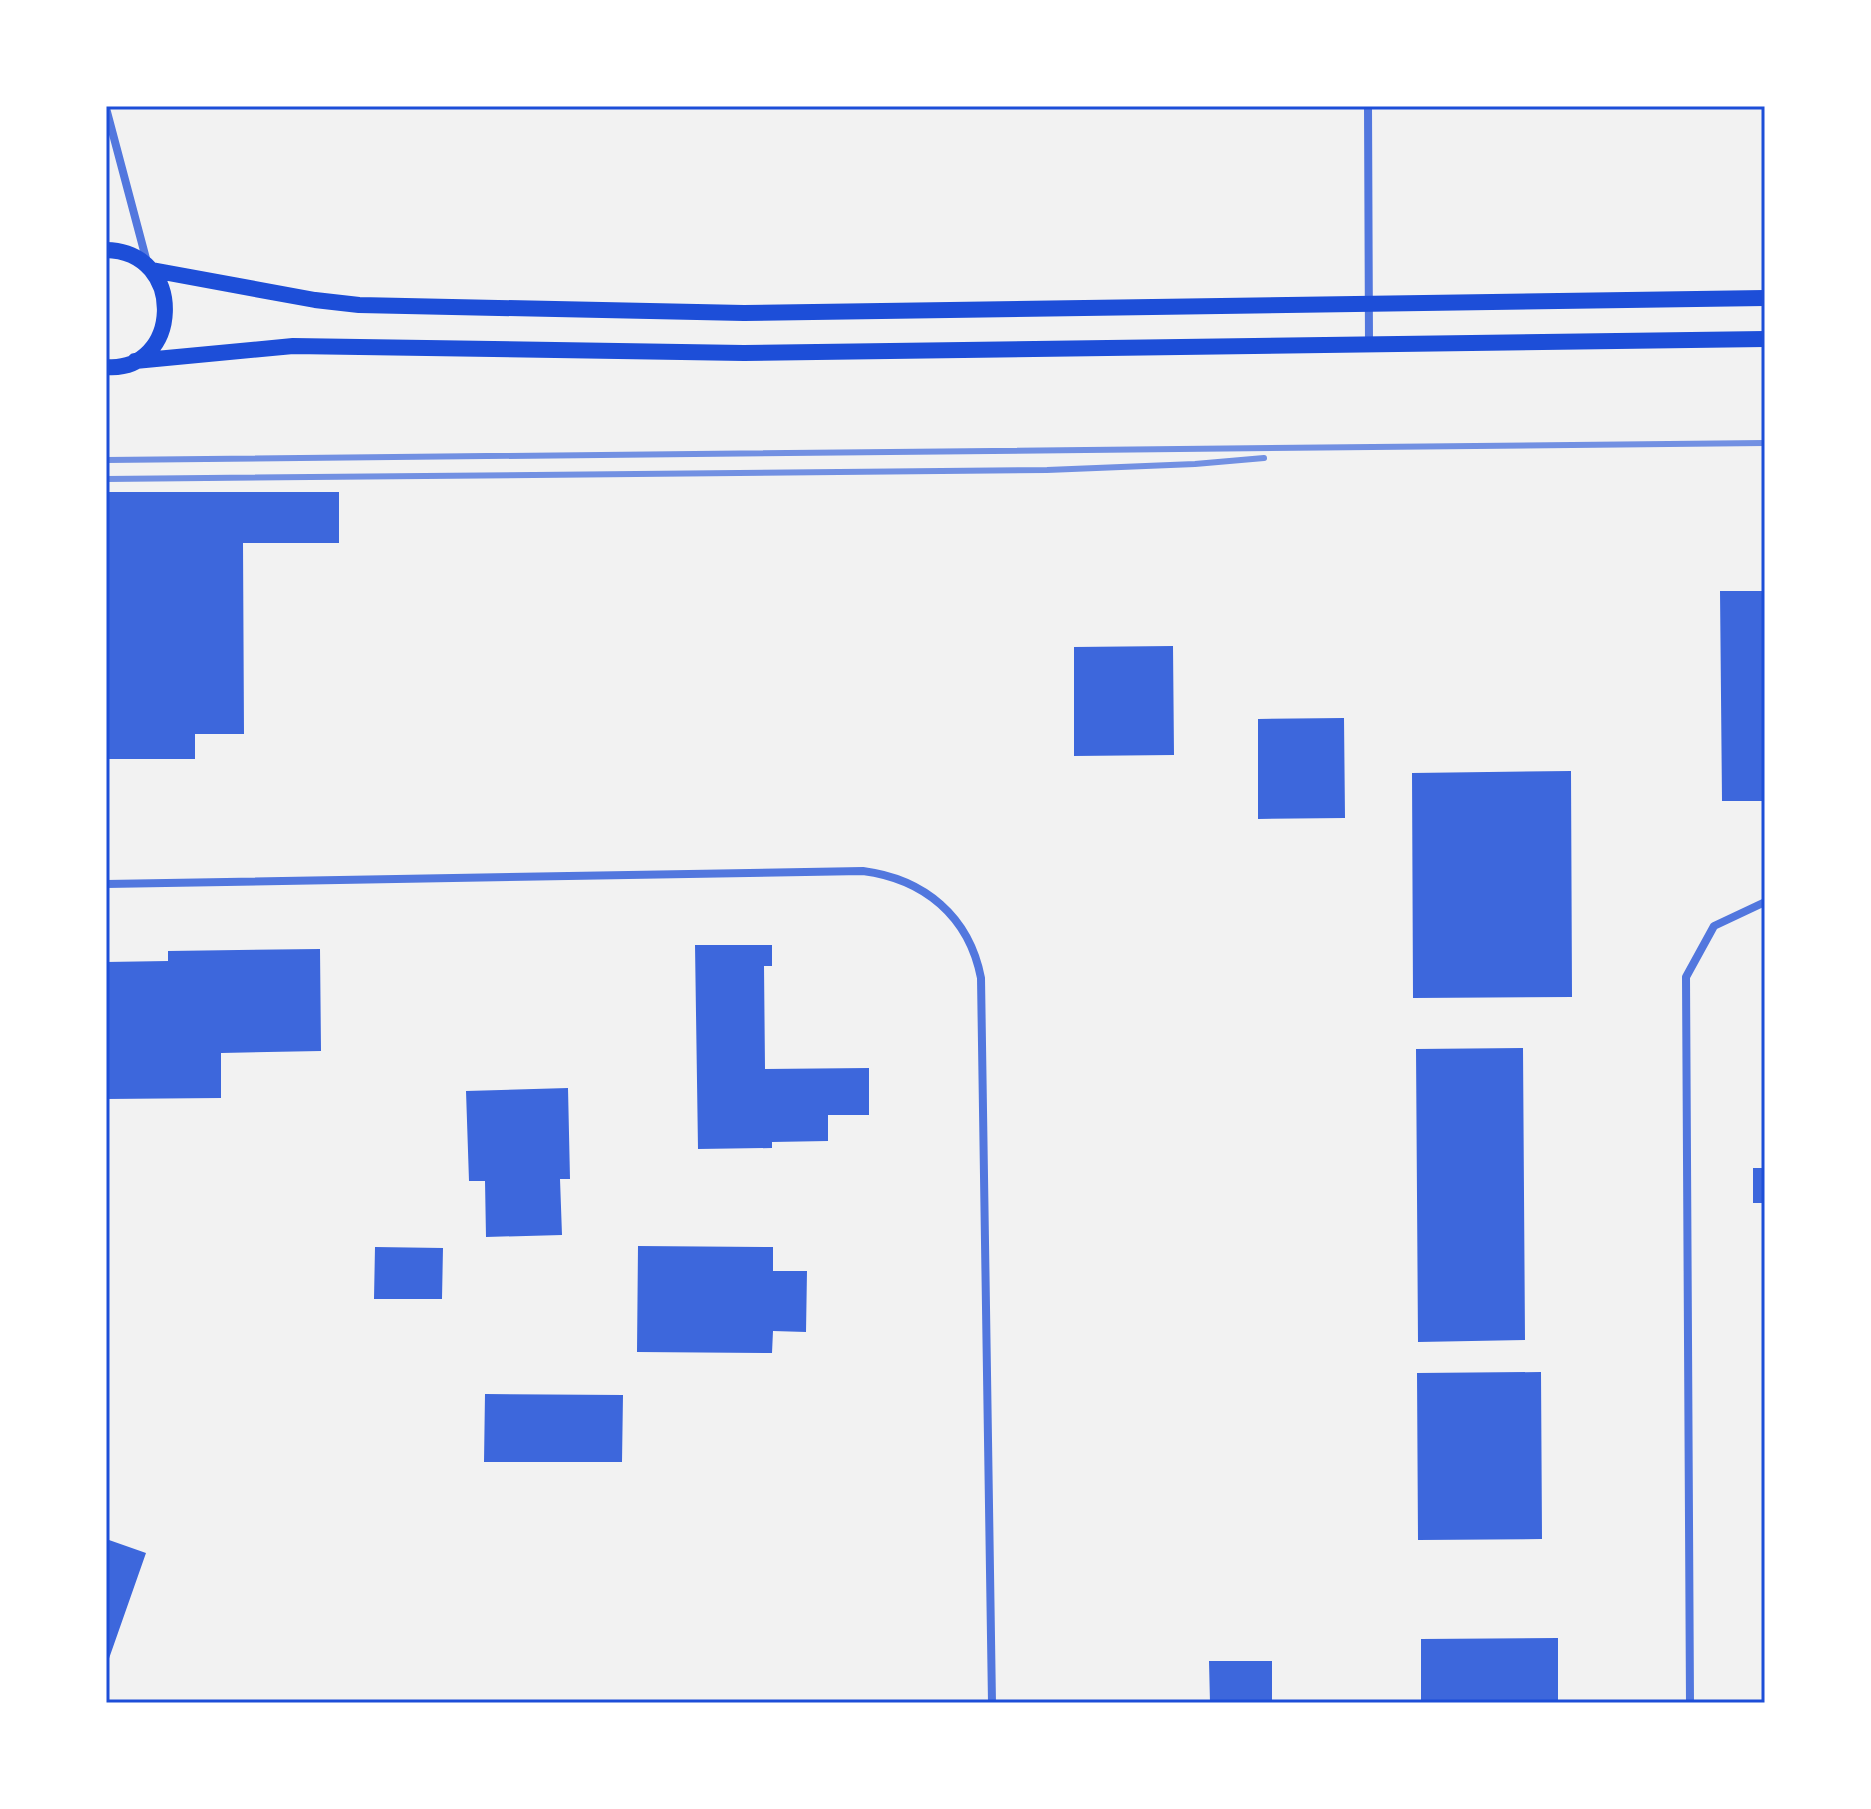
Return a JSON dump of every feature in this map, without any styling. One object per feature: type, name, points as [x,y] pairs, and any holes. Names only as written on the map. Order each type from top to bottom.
[{"type":"main road","points":[[106,250],[131,254],[150,268],[163,288],[167,310],[162,331],[151,348],[135,361]]},
{"type":"main road","points":[[150,268],[315,300],[359,305],[744,313],[1765,298]]},
{"type":"main road","points":[[106,367],[135,361],[306,345],[744,353],[1765,339]]},
{"type":"street","points":[[1368,106],[1369,344]]},
{"type":"street","points":[[106,108],[150,268]]},
{"type":"street","points":[[106,884],[863,871],[905,880],[941,903],[967,937],[981,978],[992,1703]]},
{"type":"street","points":[[1690,1703],[1686,977],[1714,926],[1765,902]]},
{"type":"building","points":[[106,492],[339,492],[339,543],[243,543],[244,734],[195,734],[195,759],[106,759]]},
{"type":"building","points":[[1720,591],[1765,591],[1765,801],[1722,801]]},
{"type":"building","points":[[1173,646],[1174,755],[1074,756],[1074,647]]},
{"type":"building","points":[[1344,718],[1345,818],[1258,819],[1258,719]]},
{"type":"building","points":[[1571,771],[1572,997],[1413,998],[1412,773]]},
{"type":"building","points":[[695,945],[772,945],[772,966],[764,966],[765,1069],[869,1068],[869,1115],[828,1115],[828,1141],[772,1142],[772,1148],[698,1149]]},
{"type":"building","points":[[320,949],[321,1051],[221,1053],[221,1098],[106,1099],[106,962],[168,961],[168,951]]},
{"type":"building","points":[[1523,1048],[1525,1340],[1418,1342],[1416,1049]]},
{"type":"building","points":[[568,1088],[570,1179],[560,1179],[562,1235],[486,1237],[485,1181],[469,1181],[466,1091]]},
{"type":"building","points":[[1753,1168],[1765,1168],[1765,1203],[1753,1203]]},
{"type":"building","points":[[638,1246],[773,1247],[773,1271],[807,1271],[806,1332],[773,1331],[772,1353],[637,1352]]},
{"type":"building","points":[[375,1247],[443,1248],[442,1299],[374,1299]]},
{"type":"building","points":[[1541,1372],[1542,1539],[1418,1540],[1417,1373]]},
{"type":"building","points":[[485,1394],[623,1395],[622,1462],[484,1462]]},
{"type":"building","points":[[109,1540],[146,1553],[106,1667],[106,1547]]},
{"type":"building","points":[[1558,1638],[1558,1703],[1421,1703],[1421,1639]]},
{"type":"building","points":[[1209,1661],[1272,1661],[1272,1702],[1210,1703]]},
{"type":"railway","points":[[106,460],[1765,443]]},
{"type":"railway","points":[[106,479],[1047,470],[1264,458]]}]
